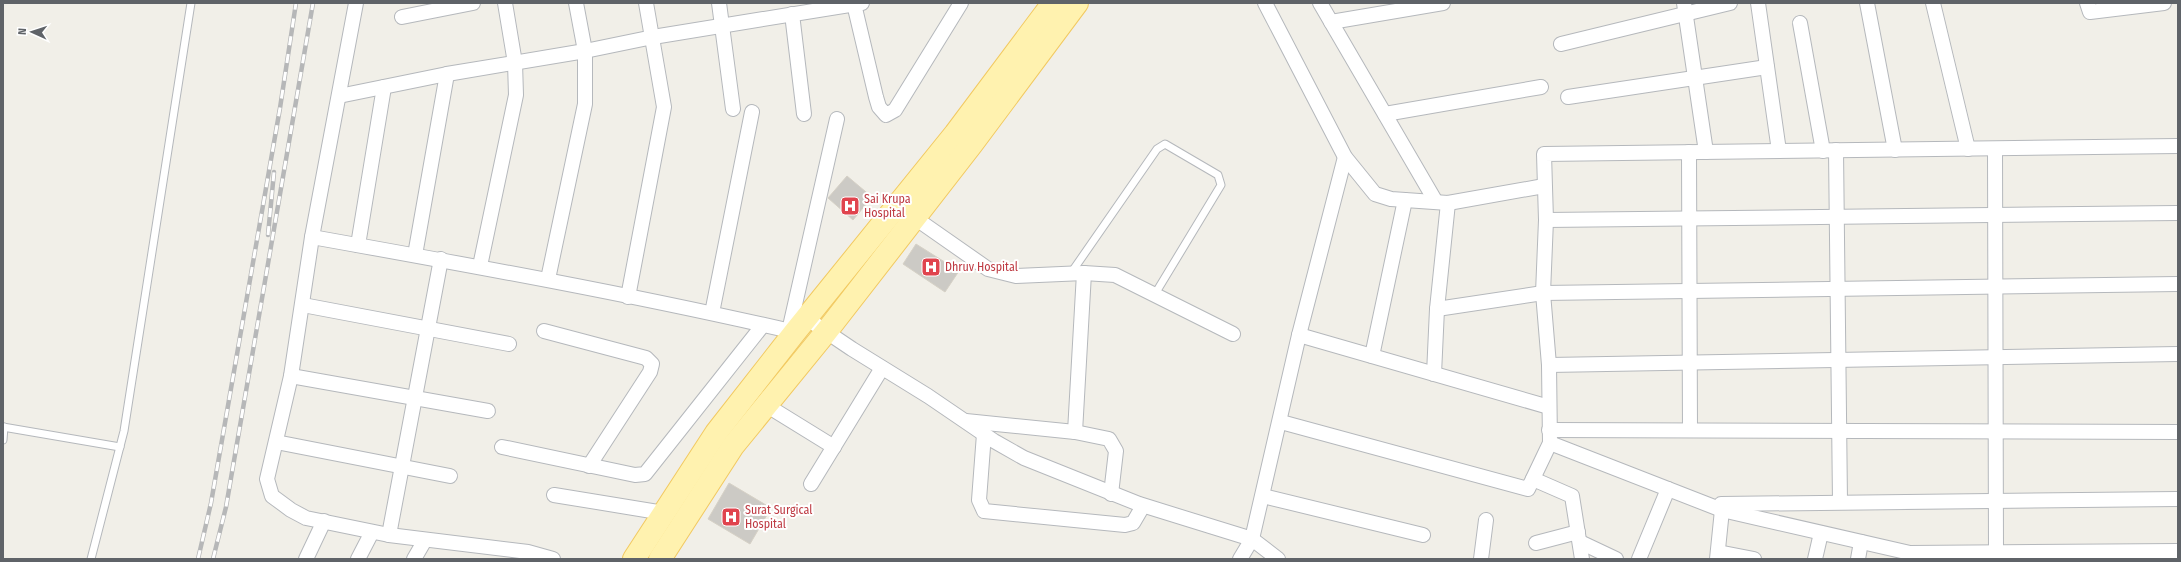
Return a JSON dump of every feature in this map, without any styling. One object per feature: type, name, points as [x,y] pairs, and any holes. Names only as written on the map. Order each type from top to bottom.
[{"type":"main road","points":[[634,559],[716,433],[797,327],[955,134],[1053,3]]},
{"type":"main road","points":[[660,559],[733,446],[826,332],[915,218],[1077,3]]},
{"type":"street","points":[[356,3],[312,237],[303,305],[291,376],[267,479],[272,496],[296,513],[306,518],[372,532],[424,540],[492,554],[528,552],[553,559]]},
{"type":"street","points":[[402,17],[473,3]]},
{"type":"street","points":[[480,266],[515,104],[515,63],[504,3]]},
{"type":"street","points":[[548,279],[584,114],[586,95],[585,51],[576,3]]},
{"type":"street","points":[[628,297],[664,107],[646,3]]},
{"type":"street","points":[[719,3],[733,109]]},
{"type":"street","points":[[339,96],[447,74],[585,51],[653,37],[858,4],[874,92],[879,107],[886,115],[895,110],[961,3]]},
{"type":"street","points":[[1265,3],[1345,157],[1375,194],[1391,199],[1442,202],[1544,186]]},
{"type":"street","points":[[1320,3],[1385,114],[1442,202],[1434,374]]},
{"type":"street","points":[[1331,22],[1410,5],[1442,3]]},
{"type":"street","points":[[1561,44],[1684,8],[1730,3]]},
{"type":"street","points":[[1758,3],[1779,151]]},
{"type":"street","points":[[1867,3],[1895,150]]},
{"type":"street","points":[[1933,3],[1968,149]]},
{"type":"street","points":[[2087,3],[2090,12],[2164,3]]},
{"type":"street","points":[[1684,8],[1706,152]]},
{"type":"street","points":[[792,14],[804,114]]},
{"type":"street","points":[[1800,23],[1830,150],[1836,217],[1840,502]]},
{"type":"street","points":[[1568,97],[1767,67]]},
{"type":"street","points":[[415,255],[447,74]]},
{"type":"street","points":[[358,245],[384,87]]},
{"type":"street","points":[[1385,114],[1541,87]]},
{"type":"street","points":[[712,313],[752,112]]},
{"type":"street","points":[[797,327],[837,119]]},
{"type":"street","points":[[1281,422],[1528,489],[1550,436],[1549,364],[1543,293],[1546,220],[1544,154],[2178,146]]},
{"type":"street","points":[[1995,149],[1996,501],[2004,555]]},
{"type":"street","points":[[1689,152],[1690,430]]},
{"type":"street","points":[[1240,559],[1252,539],[1281,422],[1300,335],[1345,157]]},
{"type":"street","points":[[1372,356],[1405,200]]},
{"type":"street","points":[[1546,220],[2178,213]]},
{"type":"street","points":[[915,218],[988,269],[1016,276],[1077,274],[1115,275],[1233,334]]},
{"type":"street","points":[[312,237],[548,279],[763,325],[797,327],[826,332],[984,434],[1024,458],[1143,506],[1252,539],[1278,559]]},
{"type":"street","points":[[388,535],[441,259]]},
{"type":"street","points":[[1075,432],[1077,274]]},
{"type":"street","points":[[1437,309],[1543,293],[2178,284]]},
{"type":"street","points":[[303,305],[509,344]]},
{"type":"street","points":[[502,447],[635,475],[645,474],[649,471],[763,325]]},
{"type":"street","points":[[544,332],[646,358],[652,364],[650,372],[590,466]]},
{"type":"street","points":[[1300,335],[1549,407]]},
{"type":"street","points":[[1549,364],[2178,354]]},
{"type":"street","points":[[811,484],[882,368]]},
{"type":"street","points":[[291,376],[488,411]]},
{"type":"street","points":[[766,405],[834,447]]},
{"type":"street","points":[[965,421],[1075,432],[1108,439],[1112,443],[1116,457],[1111,494]]},
{"type":"street","points":[[1550,436],[1690,430],[2178,432]]},
{"type":"street","points":[[984,434],[979,500],[984,511],[1125,526],[1133,523],[1143,506]]},
{"type":"street","points":[[1550,436],[1668,489],[1722,510],[1910,553],[1934,556],[2075,555],[2178,551]]},
{"type":"street","points":[[276,442],[450,476]]},
{"type":"street","points":[[1533,479],[1572,496],[1582,559]]},
{"type":"street","points":[[1639,559],[1668,489]]},
{"type":"street","points":[[554,495],[664,513]]},
{"type":"street","points":[[1263,496],[1423,535]]},
{"type":"street","points":[[1706,504],[2178,499]]},
{"type":"street","points":[[1722,510],[1717,555],[1754,559]]},
{"type":"street","points":[[1481,559],[1486,520]]},
{"type":"street","points":[[306,559],[324,521]]},
{"type":"street","points":[[358,559],[372,532]]},
{"type":"street","points":[[1815,559],[1821,533]]},
{"type":"street","points":[[1536,543],[1579,537],[1616,559]]},
{"type":"street","points":[[414,559],[424,540]]},
{"type":"street","points":[[1858,559],[1860,542]]},
{"type":"lane","points":[[91,559],[124,431],[191,3]]},
{"type":"lane","points":[[1077,274],[1157,149],[1165,144],[1218,175],[1221,180],[1221,185],[1155,294]]},
{"type":"lane","points":[[3,440],[3,427],[120,447]]},
{"type":"building","points":[[847,176],[872,197],[853,220],[828,198]]},
{"type":"building","points":[[916,244],[959,271],[945,292],[903,264]]},
{"type":"building","points":[[729,483],[771,508],[750,544],[708,519]]},
{"type":"railway","points":[[198,559],[211,503],[280,108],[296,3]]},
{"type":"railway","points":[[213,559],[226,507],[313,3]]},
{"type":"railway","points":[[268,235],[274,172]]},
{"type":"place","name":"Sai Krupa Hospital","points":[[850,206]]},
{"type":"place","name":"Dhruv Hospital","points":[[931,267]]},
{"type":"place","name":"Surat Surgical Hospital","points":[[731,517]]}]
